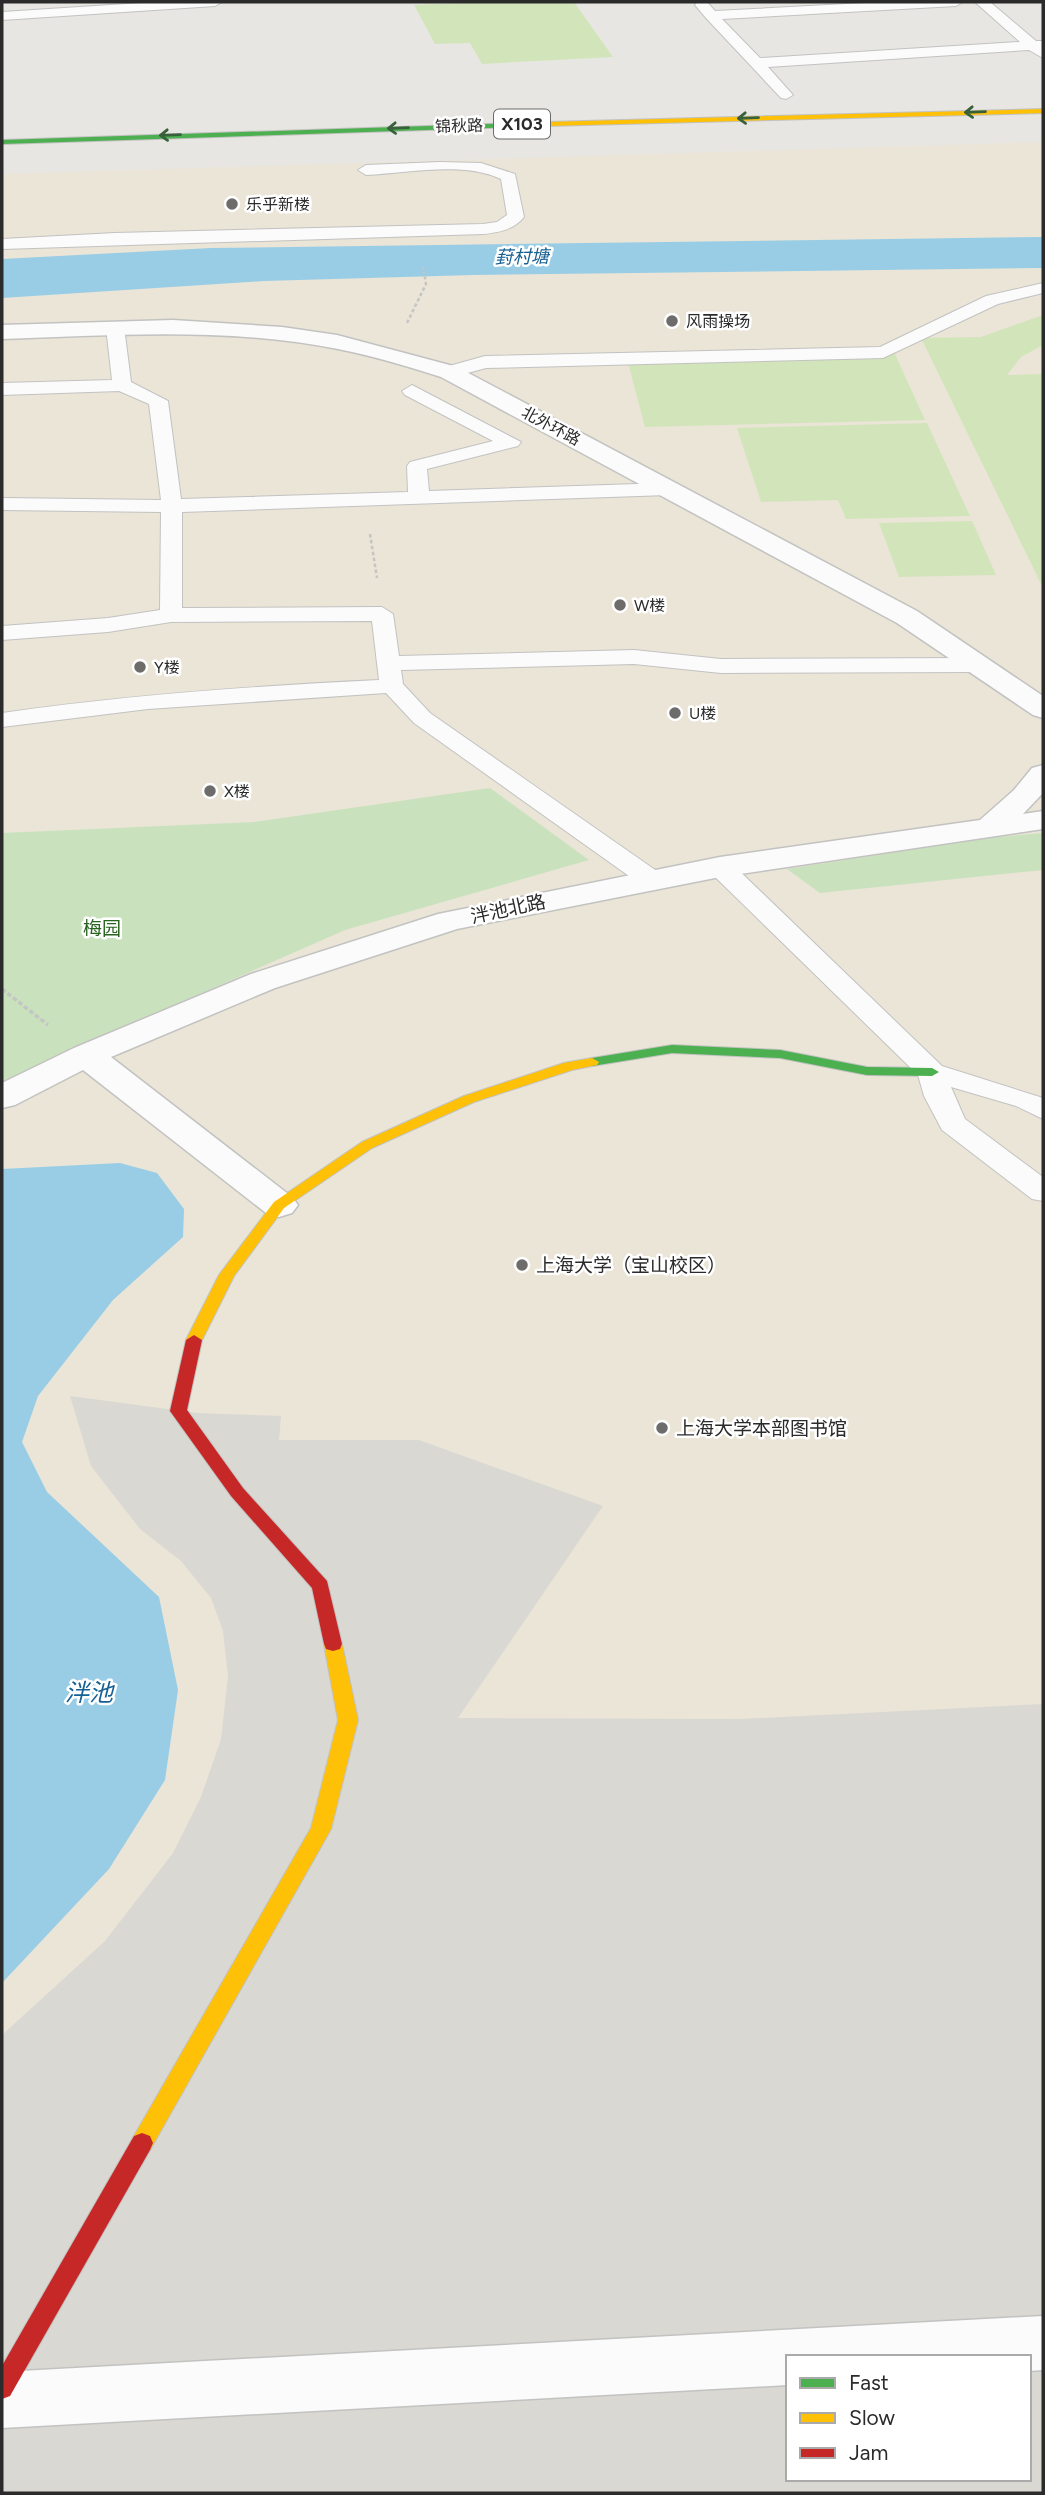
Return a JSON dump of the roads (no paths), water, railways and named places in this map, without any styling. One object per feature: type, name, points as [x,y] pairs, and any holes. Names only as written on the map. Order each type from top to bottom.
[{"type":"main road","name":"锦秋路","points":[[2,142],[311,130],[1043,111]]},
{"type":"main road","name":"锦秋路","points":[[2,155],[1043,125]]},
{"type":"main road","points":[[2,2388],[321,1829],[348,1720],[321,1586],[237,1492],[178,1411],[192,1344],[227,1275],[279,1205],[367,1145],[469,1099],[569,1066],[672,1049],[780,1054],[867,1071],[932,1072]]},
{"type":"street","name":"北外环路","points":[[2,332],[115,327],[246,328],[327,338],[393,352],[449,372],[907,617],[1043,709]]},
{"type":"street","points":[[991,826],[1025,796],[1043,774]]},
{"type":"street","name":"泮池北路","points":[[2,1097],[86,1055],[263,981],[450,921],[720,867],[1043,820]]},
{"type":"street","points":[[86,1055],[279,1205]]},
{"type":"street","points":[[832,2355],[1043,2343]]},
{"type":"street","points":[[2,2400],[786,2357]]},
{"type":"lane","points":[[2,16],[215,2]]},
{"type":"lane","points":[[699,2],[786,95]]},
{"type":"lane","points":[[711,15],[956,2]]},
{"type":"lane","points":[[982,2],[1040,49]]},
{"type":"lane","points":[[756,63],[1040,49]]},
{"type":"lane","points":[[2,244],[115,238],[483,229],[500,227],[516,218],[509,177],[500,170],[472,167],[366,170]]},
{"type":"lane","points":[[449,372],[485,362],[883,352],[992,300],[1043,288]]},
{"type":"lane","points":[[115,327],[122,384]]},
{"type":"lane","points":[[2,389],[122,384],[158,401],[172,506],[171,615]]},
{"type":"lane","points":[[412,391],[511,443],[417,466],[419,497]]},
{"type":"lane","points":[[2,504],[172,506],[668,489]]},
{"type":"lane","points":[[2,632],[108,625],[171,615],[382,614],[391,674],[422,718],[652,880]]},
{"type":"lane","points":[[2,720],[84,708],[391,674],[634,657],[721,666],[978,665]]},
{"type":"lane","points":[[720,867],[932,1072],[1026,1100],[1043,1110]]},
{"type":"lane","points":[[932,1072],[939,1097],[953,1124],[1043,1192]]},
{"type":"water","name":"葑村塘","points":[[1043,237],[1043,268],[473,275],[264,281],[2,298],[2,259],[211,248]]},
{"type":"water","name":"泮池","points":[[120,1163],[157,1173],[184,1209],[183,1237],[113,1300],[38,1396],[22,1442],[47,1492],[159,1597],[178,1690],[165,1780],[109,1869],[2,1983],[2,1169]]},
{"type":"place","name":"乐乎新楼","points":[[232,204]]},
{"type":"place","name":"风雨操场","points":[[672,321]]},
{"type":"place","name":"W楼","points":[[620,605]]},
{"type":"place","name":"Y楼","points":[[140,667]]},
{"type":"place","name":"U楼","points":[[675,713]]},
{"type":"place","name":"X楼","points":[[210,791]]},
{"type":"place","name":"上海大学（宝山校区）","points":[[522,1265]]},
{"type":"place","name":"上海大学本部图书馆","points":[[662,1428]]},
{"type":"park label","name":"梅园","points":[[102,928]]}]
